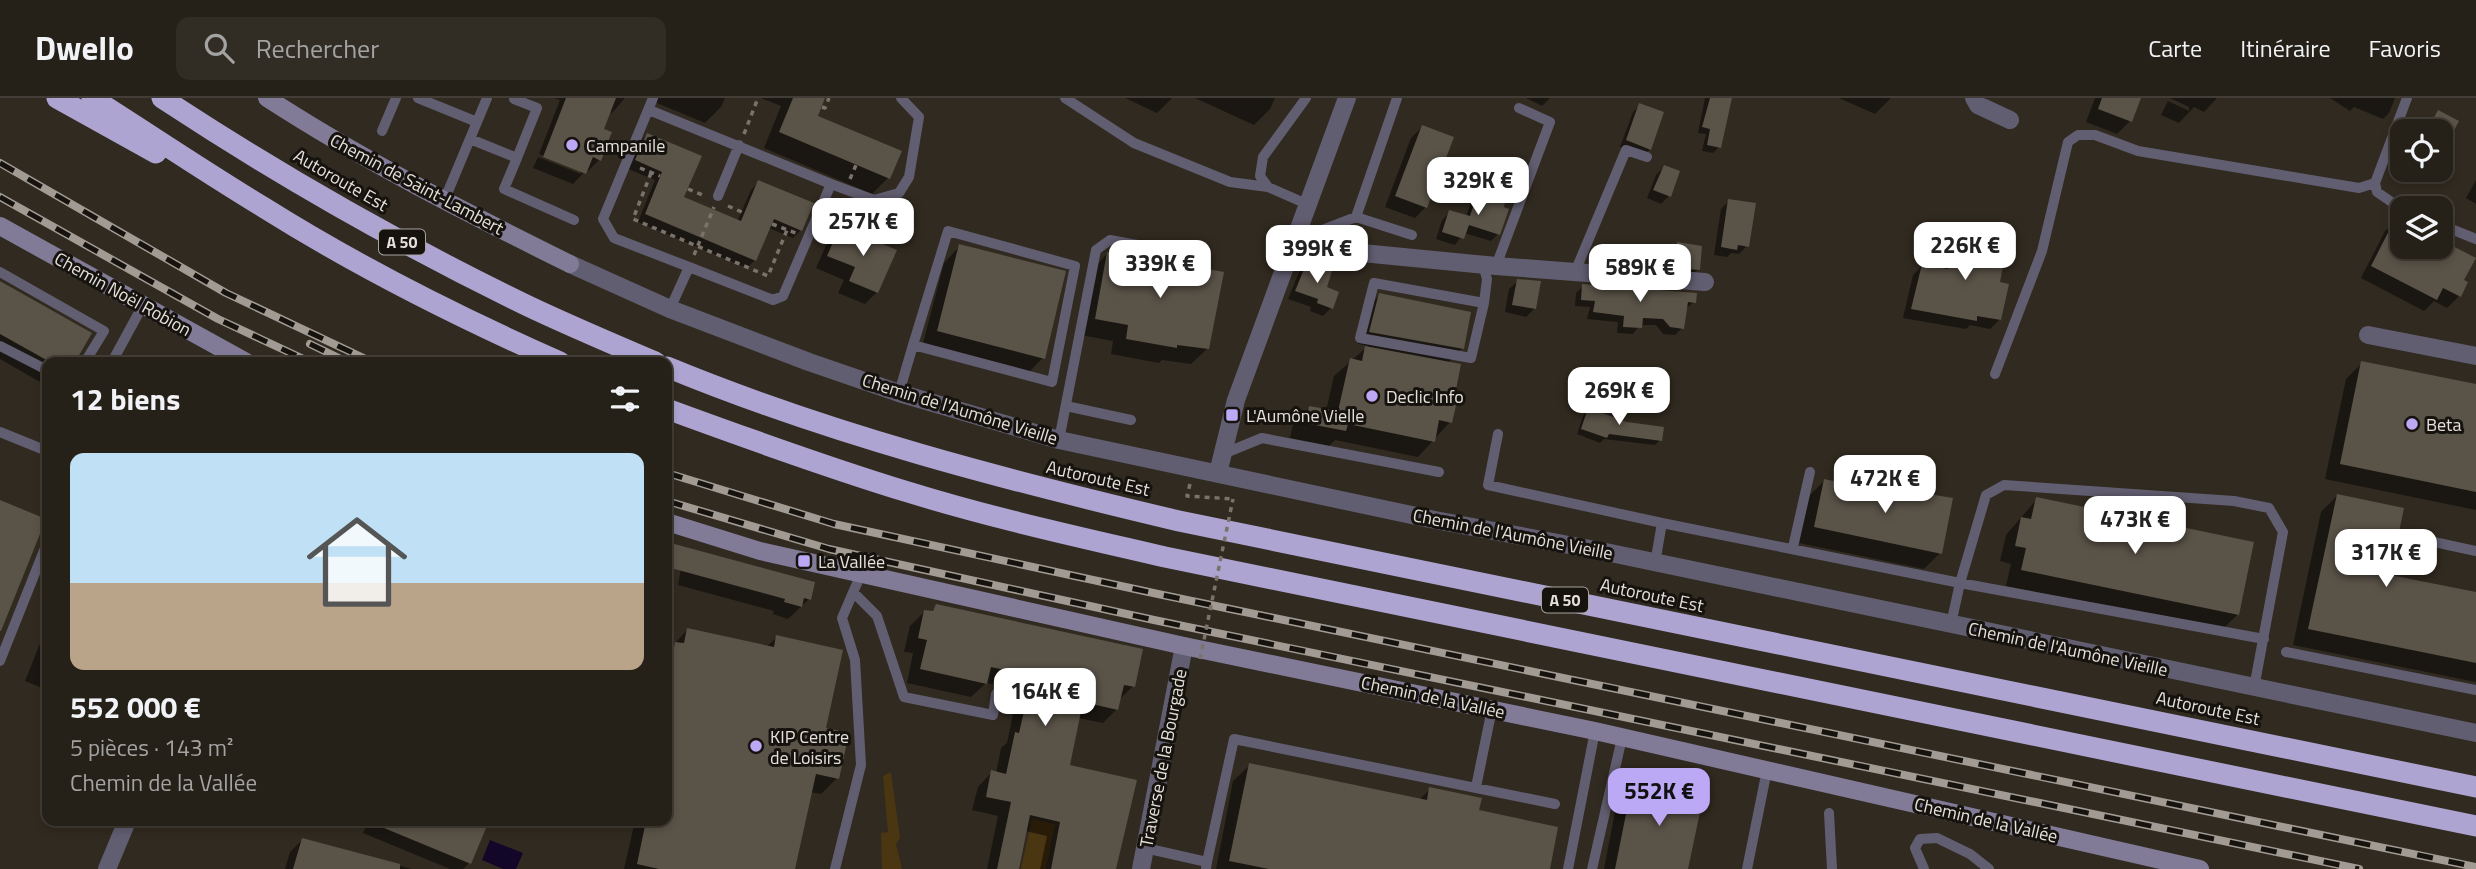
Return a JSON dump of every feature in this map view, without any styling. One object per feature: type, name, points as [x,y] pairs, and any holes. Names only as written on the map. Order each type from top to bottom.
[{"type":"highway","points":[[57,98],[128,139],[265,208]]},
{"type":"highway","name":"A 50","points":[[92,98],[265,208],[395,281],[549,357]]},
{"type":"highway","name":"Autoroute Est","points":[[162,98],[401,241],[530,307],[644,357]]},
{"type":"highway","name":"Autoroute Est","points":[[672,369],[778,409],[909,451],[1020,483],[1179,521],[2476,786]]},
{"type":"highway","name":"A 50","points":[[672,411],[766,446],[910,493],[1165,557],[2476,827]]},
{"type":"street","name":"Chemin de Saint-Lambert","points":[[267,98],[321,133],[444,201],[570,264]]},
{"type":"street","points":[[1218,473],[1236,400],[1348,98]]},
{"type":"street","points":[[1974,98],[1978,105],[2010,120]]},
{"type":"street","name":"Chemin Noël Robion","points":[[0,226],[237,357]]},
{"type":"street","points":[[1295,240],[1321,249],[1490,266],[1705,282]]},
{"type":"street","name":"Chemin de l'Aumône Vieille","points":[[570,264],[670,309],[900,393],[1059,440],[1435,520],[1655,562],[2476,733]]},
{"type":"street","points":[[2368,335],[2476,356]]},
{"type":"street","name":"Chemin de la Vallée","points":[[672,524],[760,551],[861,574],[1184,646],[1492,709],[2200,869]]},
{"type":"street","name":"Traverse de la Bourgade","points":[[1141,869],[1184,646]]},
{"type":"street","points":[[107,869],[125,826]]},
{"type":"lane","points":[[382,131],[396,98]]},
{"type":"lane","points":[[418,98],[477,122]]},
{"type":"lane","points":[[444,201],[487,98]]},
{"type":"lane","points":[[653,98],[603,219],[614,238],[773,300],[783,296],[831,184]]},
{"type":"lane","points":[[649,110],[874,200],[900,193],[909,177],[919,117],[901,98]]},
{"type":"lane","points":[[1065,98],[1134,143],[1230,182],[1268,187],[1309,205]]},
{"type":"lane","points":[[1268,187],[1260,176],[1263,157],[1306,98]]},
{"type":"lane","points":[[1356,217],[1397,98]]},
{"type":"lane","points":[[2390,201],[2377,192],[2375,183],[2407,98]]},
{"type":"lane","points":[[514,99],[537,108],[504,189],[574,220]]},
{"type":"lane","points":[[1484,303],[1374,283],[1360,338],[1471,358],[1484,303],[1490,266],[1550,122],[1519,108]]},
{"type":"lane","points":[[1994,374],[2042,251],[2067,142],[2078,135],[2095,135],[2138,150],[2359,188],[2375,183]]},
{"type":"lane","points":[[470,139],[517,158]]},
{"type":"lane","points":[[719,196],[739,145]]},
{"type":"lane","points":[[1575,272],[1626,150],[1647,157]]},
{"type":"lane","points":[[1295,240],[1356,217],[1412,235]]},
{"type":"lane","points":[[2453,230],[2476,239]]},
{"type":"lane","points":[[900,393],[913,345],[948,231],[1075,266],[1052,382],[913,345]]},
{"type":"lane","points":[[1059,440],[1096,250],[1110,240],[1158,249]]},
{"type":"lane","points":[[670,309],[689,267]]},
{"type":"lane","points":[[0,272],[104,331],[88,357]]},
{"type":"lane","points":[[115,357],[143,305]]},
{"type":"lane","points":[[0,346],[42,367]]},
{"type":"lane","points":[[1066,406],[1131,420]]},
{"type":"lane","points":[[0,432],[42,449]]},
{"type":"lane","points":[[1498,434],[1488,485],[1960,583],[2264,639]]},
{"type":"lane","points":[[1222,454],[1262,438],[1439,472]]},
{"type":"lane","points":[[1793,547],[1810,472]]},
{"type":"lane","points":[[1951,624],[1986,495],[2004,485],[2234,501],[2269,508],[2283,532],[2254,688]]},
{"type":"lane","points":[[1655,562],[1662,523]]},
{"type":"lane","points":[[2425,540],[2476,551]]},
{"type":"lane","points":[[0,661],[42,556]]},
{"type":"lane","points":[[835,869],[861,765],[855,660],[842,618],[861,574]]},
{"type":"lane","points":[[853,592],[877,616],[904,697],[993,715],[996,694],[1018,698]]},
{"type":"lane","points":[[2286,652],[2476,690]]},
{"type":"lane","points":[[1476,788],[1492,709]]},
{"type":"lane","points":[[1568,869],[1595,732]]},
{"type":"lane","points":[[1592,869],[1622,738]]},
{"type":"lane","points":[[1145,848],[1206,865],[1234,739],[1555,804]]},
{"type":"lane","points":[[1747,869],[1767,771]]},
{"type":"lane","points":[[1829,813],[1832,869]]},
{"type":"lane","points":[[1924,869],[1915,848],[1920,839],[1937,838],[1970,854],[1989,869]]},
{"type":"path","points":[[739,145],[758,98]]},
{"type":"path","points":[[822,107],[825,108],[830,98]]},
{"type":"path","points":[[626,162],[660,176]]},
{"type":"path","points":[[651,173],[633,219],[697,247],[768,276],[787,230]]},
{"type":"path","points":[[689,267],[719,196]]},
{"type":"path","points":[[772,224],[808,238]]},
{"type":"path","points":[[1187,496],[1233,499],[1200,659]]},
{"type":"shaded area","points":[[891,772],[900,838],[896,844],[902,869],[882,869],[881,833],[888,832],[883,776]]},
{"type":"shaded area","points":[[1032,819],[1055,824],[1046,869],[1021,869]]},
{"type":"shaded area","points":[[490,840],[523,853],[516,869],[503,869],[482,860]]},
{"type":"building","name":"Campanile","points":[[566,98],[616,98],[604,129],[612,132],[601,161],[593,157],[586,174],[543,157]]},
{"type":"building","points":[[793,98],[825,98],[818,116],[902,151],[890,179],[779,132]]},
{"type":"building","points":[[1710,98],[1732,98],[1721,148],[1707,145],[1710,129],[1702,127]]},
{"type":"building","points":[[2102,98],[2141,98],[2132,122],[2098,109]]},
{"type":"building","points":[[1639,103],[1664,112],[1651,150],[1626,140]]},
{"type":"building","points":[[2438,110],[2459,121],[2453,132],[2453,119],[2433,119]]},
{"type":"building","points":[[1422,125],[1454,137],[1427,208],[1395,196]]},
{"type":"building","points":[[647,133],[702,156],[684,197],[741,221],[758,180],[814,203],[802,231],[774,219],[756,261],[645,214],[662,172],[635,160]]},
{"type":"building","points":[[1664,165],[1680,171],[1671,197],[1653,190]]},
{"type":"building","points":[[1478,192],[1505,201],[1504,207],[1509,209],[1500,235],[1469,225],[1464,239],[1442,232],[1449,210],[1470,216]]},
{"type":"building","points":[[1728,199],[1756,203],[1749,247],[1738,245],[1737,250],[1721,247]]},
{"type":"building","points":[[840,226],[897,250],[878,293],[849,281],[855,267],[827,256]]},
{"type":"building","points":[[2390,229],[2390,259],[2453,259],[2453,246],[2476,258],[2464,280],[2468,282],[2461,297],[2443,288],[2437,300],[2371,266]]},
{"type":"building","points":[[1955,235],[2007,245],[2000,282],[2009,284],[2001,320],[1977,316],[1977,321],[1911,309],[1922,264],[1948,269]]},
{"type":"building","points":[[1677,242],[1702,246],[1700,270],[1636,265],[1641,252],[1675,258]]},
{"type":"building","points":[[959,244],[1066,271],[1045,359],[937,331]]},
{"type":"building","points":[[1107,252],[1174,263],[1175,259],[1191,262],[1190,266],[1224,272],[1209,349],[1177,345],[1177,348],[1126,339],[1128,325],[1095,319]]},
{"type":"building","points":[[1307,262],[1332,271],[1327,287],[1339,292],[1333,309],[1317,303],[1318,299],[1295,291]]},
{"type":"building","points":[[1517,279],[1541,281],[1536,309],[1512,305]]},
{"type":"building","points":[[0,281],[92,333],[78,357],[42,358],[0,334]]},
{"type":"building","points":[[1582,284],[1697,293],[1696,303],[1688,302],[1684,329],[1670,327],[1663,319],[1643,318],[1642,328],[1623,327],[1624,316],[1593,312],[1595,301],[1581,300]]},
{"type":"building","points":[[1379,293],[1471,312],[1464,349],[1369,332]]},
{"type":"building","points":[[1365,346],[1461,364],[1452,423],[1439,420],[1435,442],[1348,424],[1346,431],[1305,423],[1309,406],[1338,411],[1350,358],[1362,361]]},
{"type":"building","name":"Beta","points":[[2361,361],[2476,384],[2476,492],[2340,464]]},
{"type":"building","points":[[1588,408],[1627,422],[1664,427],[1662,441],[1609,434],[1607,438],[1581,429]]},
{"type":"building","points":[[1824,479],[1866,488],[1867,484],[1953,498],[1942,554],[1814,527]]},
{"type":"building","points":[[2337,494],[2404,508],[2390,575],[2476,592],[2476,663],[2308,629]]},
{"type":"building","points":[[2036,497],[2254,542],[2239,615],[2021,570],[2026,548],[2015,546],[2021,517],[2031,519]]},
{"type":"building","points":[[0,500],[42,517],[42,529],[0,631]]},
{"type":"building","points":[[672,543],[815,582],[811,600],[804,598],[802,607],[784,602],[785,599],[672,568]]},
{"type":"building","points":[[936,604],[1143,649],[1135,687],[1124,685],[1118,710],[1083,702],[1070,765],[1137,780],[1116,869],[1051,869],[1060,822],[1030,815],[1019,869],[997,869],[1011,802],[986,797],[991,770],[1006,774],[1032,676],[991,667],[987,684],[920,669],[927,640],[918,638],[924,610],[933,611]]},
{"type":"building","name":"KIP Centre de Loisirs","points":[[687,628],[774,647],[776,635],[843,650],[826,728],[849,733],[839,779],[816,774],[795,869],[659,869],[637,864],[645,826],[672,826],[672,656],[675,642],[684,643]]},
{"type":"building","points":[[1249,763],[1427,800],[1429,787],[1482,798],[1479,810],[1558,827],[1550,869],[1269,869],[1229,861]]},
{"type":"building","points":[[1632,784],[1704,793],[1688,869],[1615,869]]},
{"type":"building","points":[[379,826],[487,826],[471,864]]},
{"type":"building","points":[[302,838],[400,864],[400,869],[293,869]]},
{"type":"railway","points":[[0,163],[226,293],[361,357]]},
{"type":"railway","points":[[0,197],[218,319],[299,357]]},
{"type":"railway","points":[[310,344],[337,357]]},
{"type":"railway","points":[[672,475],[834,524],[1158,594],[2476,867]]},
{"type":"railway","points":[[672,502],[829,549],[1154,620],[2359,869]]},
{"type":"place","name":"Campanile","points":[[572,145]]},
{"type":"place","name":"Declic Info","points":[[1372,396]]},
{"type":"place","name":"L'Aumône Vielle","points":[[1232,415]]},
{"type":"place","name":"Beta","points":[[2412,424]]},
{"type":"place","name":"La Vallée","points":[[804,561]]},
{"type":"place","name":"KIP Centre de Loisirs","points":[[756,746]]}]
